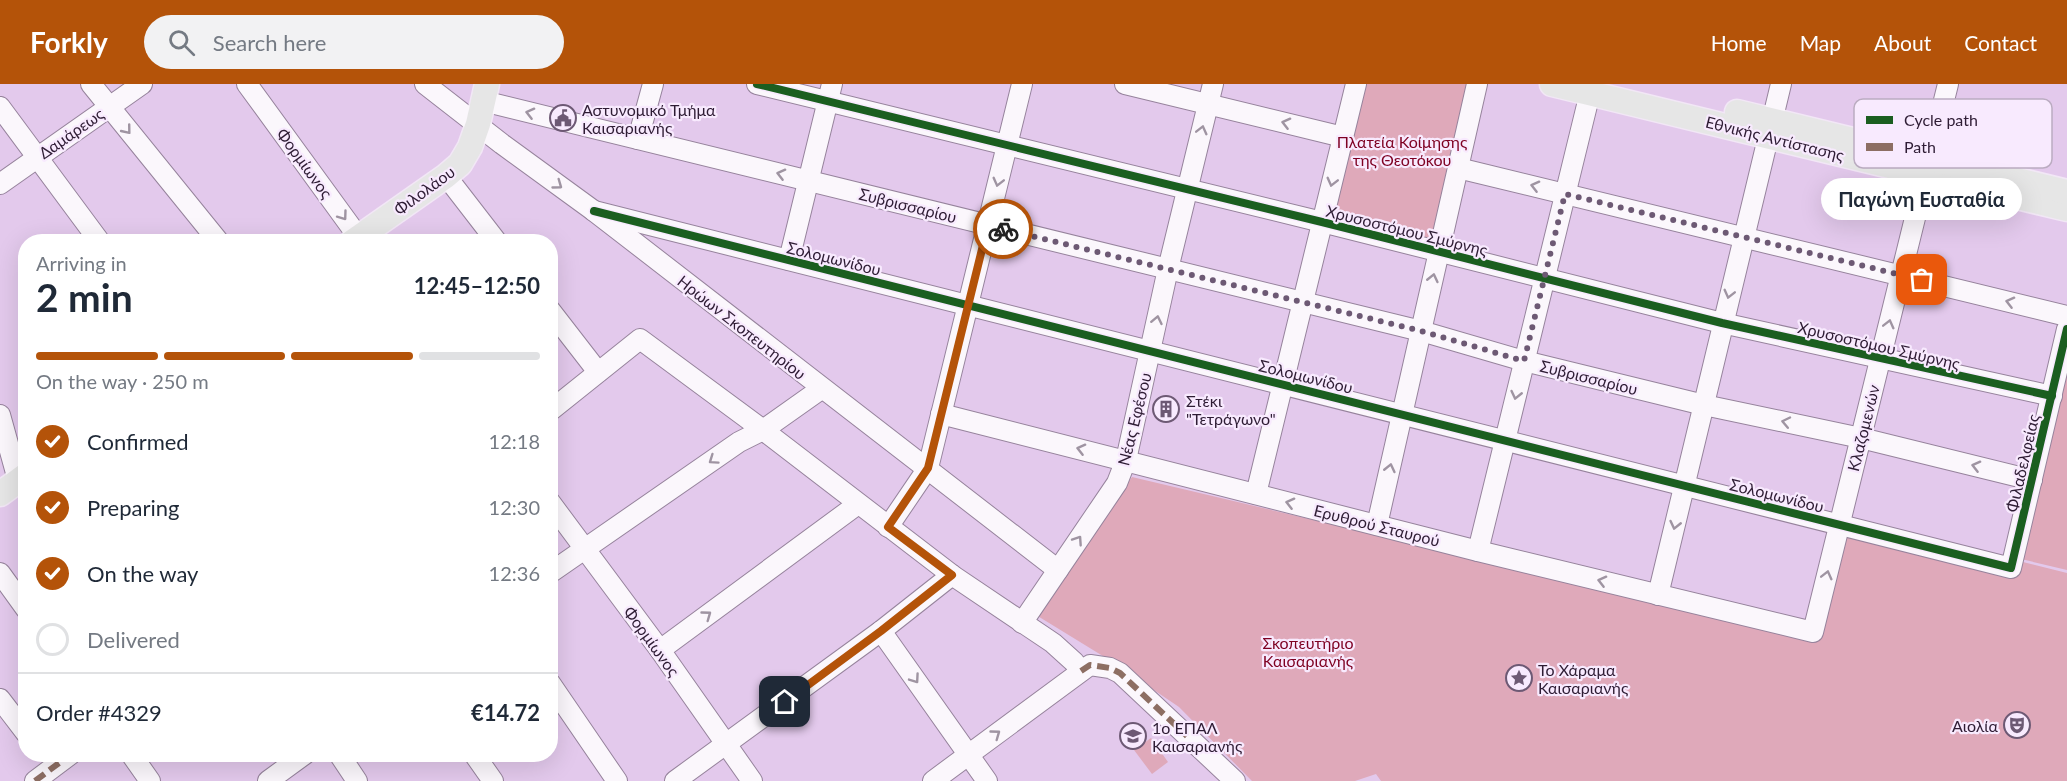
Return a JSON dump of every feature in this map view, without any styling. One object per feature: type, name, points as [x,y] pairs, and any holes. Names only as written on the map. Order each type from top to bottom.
[{"type":"main road","name":"Εθνικής Αντίστασης","points":[[1552,84],[1770,128]]},
{"type":"main road","name":"Εθνικής Αντίστασης","points":[[1615,84],[1770,128],[1854,149]]},
{"type":"main road","name":"Φιλολάου","points":[[366,234],[460,164],[470,147],[483,103]]},
{"type":"main road","name":"Εθνικής Αντίστασης","points":[[1931,168],[2067,209]]},
{"type":"main road","name":"Εθνικής Αντίστασης","points":[[1934,168],[2067,192]]},
{"type":"street","points":[[91,84],[212,234]]},
{"type":"street","name":"Δαμάρεως","points":[[0,184],[142,84]]},
{"type":"street","name":"Φορμίωνος","points":[[247,84],[354,234]]},
{"type":"street","name":"Ηρώων Σκοπευτηρίου","points":[[425,84],[483,103],[501,144],[594,211],[1058,570]]},
{"type":"street","points":[[638,139],[653,84]]},
{"type":"street","name":"Χρυσοστόμου Σμύρνης","points":[[757,84],[830,93],[1007,145],[1544,279],[1722,323],[2052,396]]},
{"type":"street","points":[[888,527],[928,468],[1022,84]]},
{"type":"street","points":[[1125,84],[1343,137]]},
{"type":"street","name":"Νέας Εφέσου","points":[[1022,623],[1117,483],[1125,460],[1168,269],[1214,84]]},
{"type":"street","points":[[1256,494],[1356,84]]},
{"type":"street","points":[[1377,525],[1476,84]]},
{"type":"street","points":[[1659,595],[1722,323],[1781,84]]},
{"type":"street","name":"Κλαζομενών","points":[[1944,99],[1948,84]]},
{"type":"street","points":[[789,260],[830,93]]},
{"type":"street","points":[[1478,551],[1590,93]]},
{"type":"street","name":"Συβρισσαρίου","points":[[483,103],[1421,331],[1524,361],[1704,405],[1861,438],[2032,480]]},
{"type":"street","points":[[0,107],[94,234]]},
{"type":"street","points":[[1458,168],[2067,316]]},
{"type":"street","name":"Κλαζομενών","points":[[1813,632],[1928,168]]},
{"type":"street","points":[[446,176],[491,234]]},
{"type":"street","name":"Σολομωνίδου","points":[[594,211],[2011,568]]},
{"type":"street","points":[[558,320],[598,372]]},
{"type":"street","name":"Φιλαδελφείας","points":[[2011,568],[2067,329]]},
{"type":"street","points":[[558,404],[640,339],[952,575],[1053,643],[1081,671]]},
{"type":"street","points":[[558,568],[740,442],[763,430],[822,389]]},
{"type":"street","name":"Ερυθρού Σταυρού","points":[[942,414],[1478,551],[1813,632]]},
{"type":"street","points":[[0,415],[15,483]]},
{"type":"street","points":[[660,650],[858,504]]},
{"type":"street","name":"Φορμίωνος","points":[[558,513],[660,650],[752,781]]},
{"type":"street","points":[[0,573],[18,598]]},
{"type":"street","points":[[675,781],[881,631],[952,575]]},
{"type":"street","points":[[881,631],[987,781]]},
{"type":"street","points":[[933,781],[1090,664],[1110,668],[1120,673],[1164,711],[1235,781]]},
{"type":"street","points":[[558,695],[617,781]]},
{"type":"street","points":[[2,705],[18,724]]},
{"type":"street","points":[[35,781],[47,762]]},
{"type":"street","points":[[137,762],[150,781]]},
{"type":"street","points":[[268,781],[294,762]]},
{"type":"street","points":[[344,762],[357,781]]},
{"type":"street","points":[[480,762],[493,781]]},
{"type":"green space","name":"Πλατεία Κοίμησης της Θεοτόκου","points":[[1362,84],[1473,84],[1435,242],[1330,216]]},
{"type":"green space","points":[[2067,368],[2067,570],[2021,559]]},
{"type":"green space","name":"Σκοπευτήριο Καισαριανής","points":[[1132,477],[1817,639],[1845,518],[2067,573],[2067,781],[1381,781],[1376,774],[1355,781],[1252,781],[1179,707],[1111,661],[1036,615]]},
{"type":"green space","points":[[1151,738],[1168,762],[1152,774],[1134,750]]},
{"type":"marked path","points":[[1081,671],[1090,665],[1110,668],[1120,673],[1187,736]]},
{"type":"marked path","points":[[35,781],[60,762]]},
{"type":"cycle path","points":[[757,84],[1322,222],[1722,323],[2052,396]]},
{"type":"cycle path","points":[[594,211],[2011,568],[2067,329]]},
{"type":"way so far","points":[[1003,229],[1421,331],[1524,361],[1565,194],[1922,280]]},
{"type":"place","name":"Αστυνομικό Τμήμα Καισαριανής","points":[[563,118]]},
{"type":"place","name":"Παγώνη Ευσταθία","points":[[1922,280]]},
{"type":"place","name":"Στέκι \"Τετράγωνο\"","points":[[1166,409]]},
{"type":"place","name":"Το Χάραμα Καισαριανής","points":[[1519,678]]},
{"type":"place","name":"Αιολία","points":[[2017,725]]},
{"type":"place","name":"1ο ΕΠΑΛ Καισαριανής","points":[[1133,736]]},
{"type":"route","points":[[785,702],[952,575],[888,527],[928,468],[988,225],[1003,229]]}]
